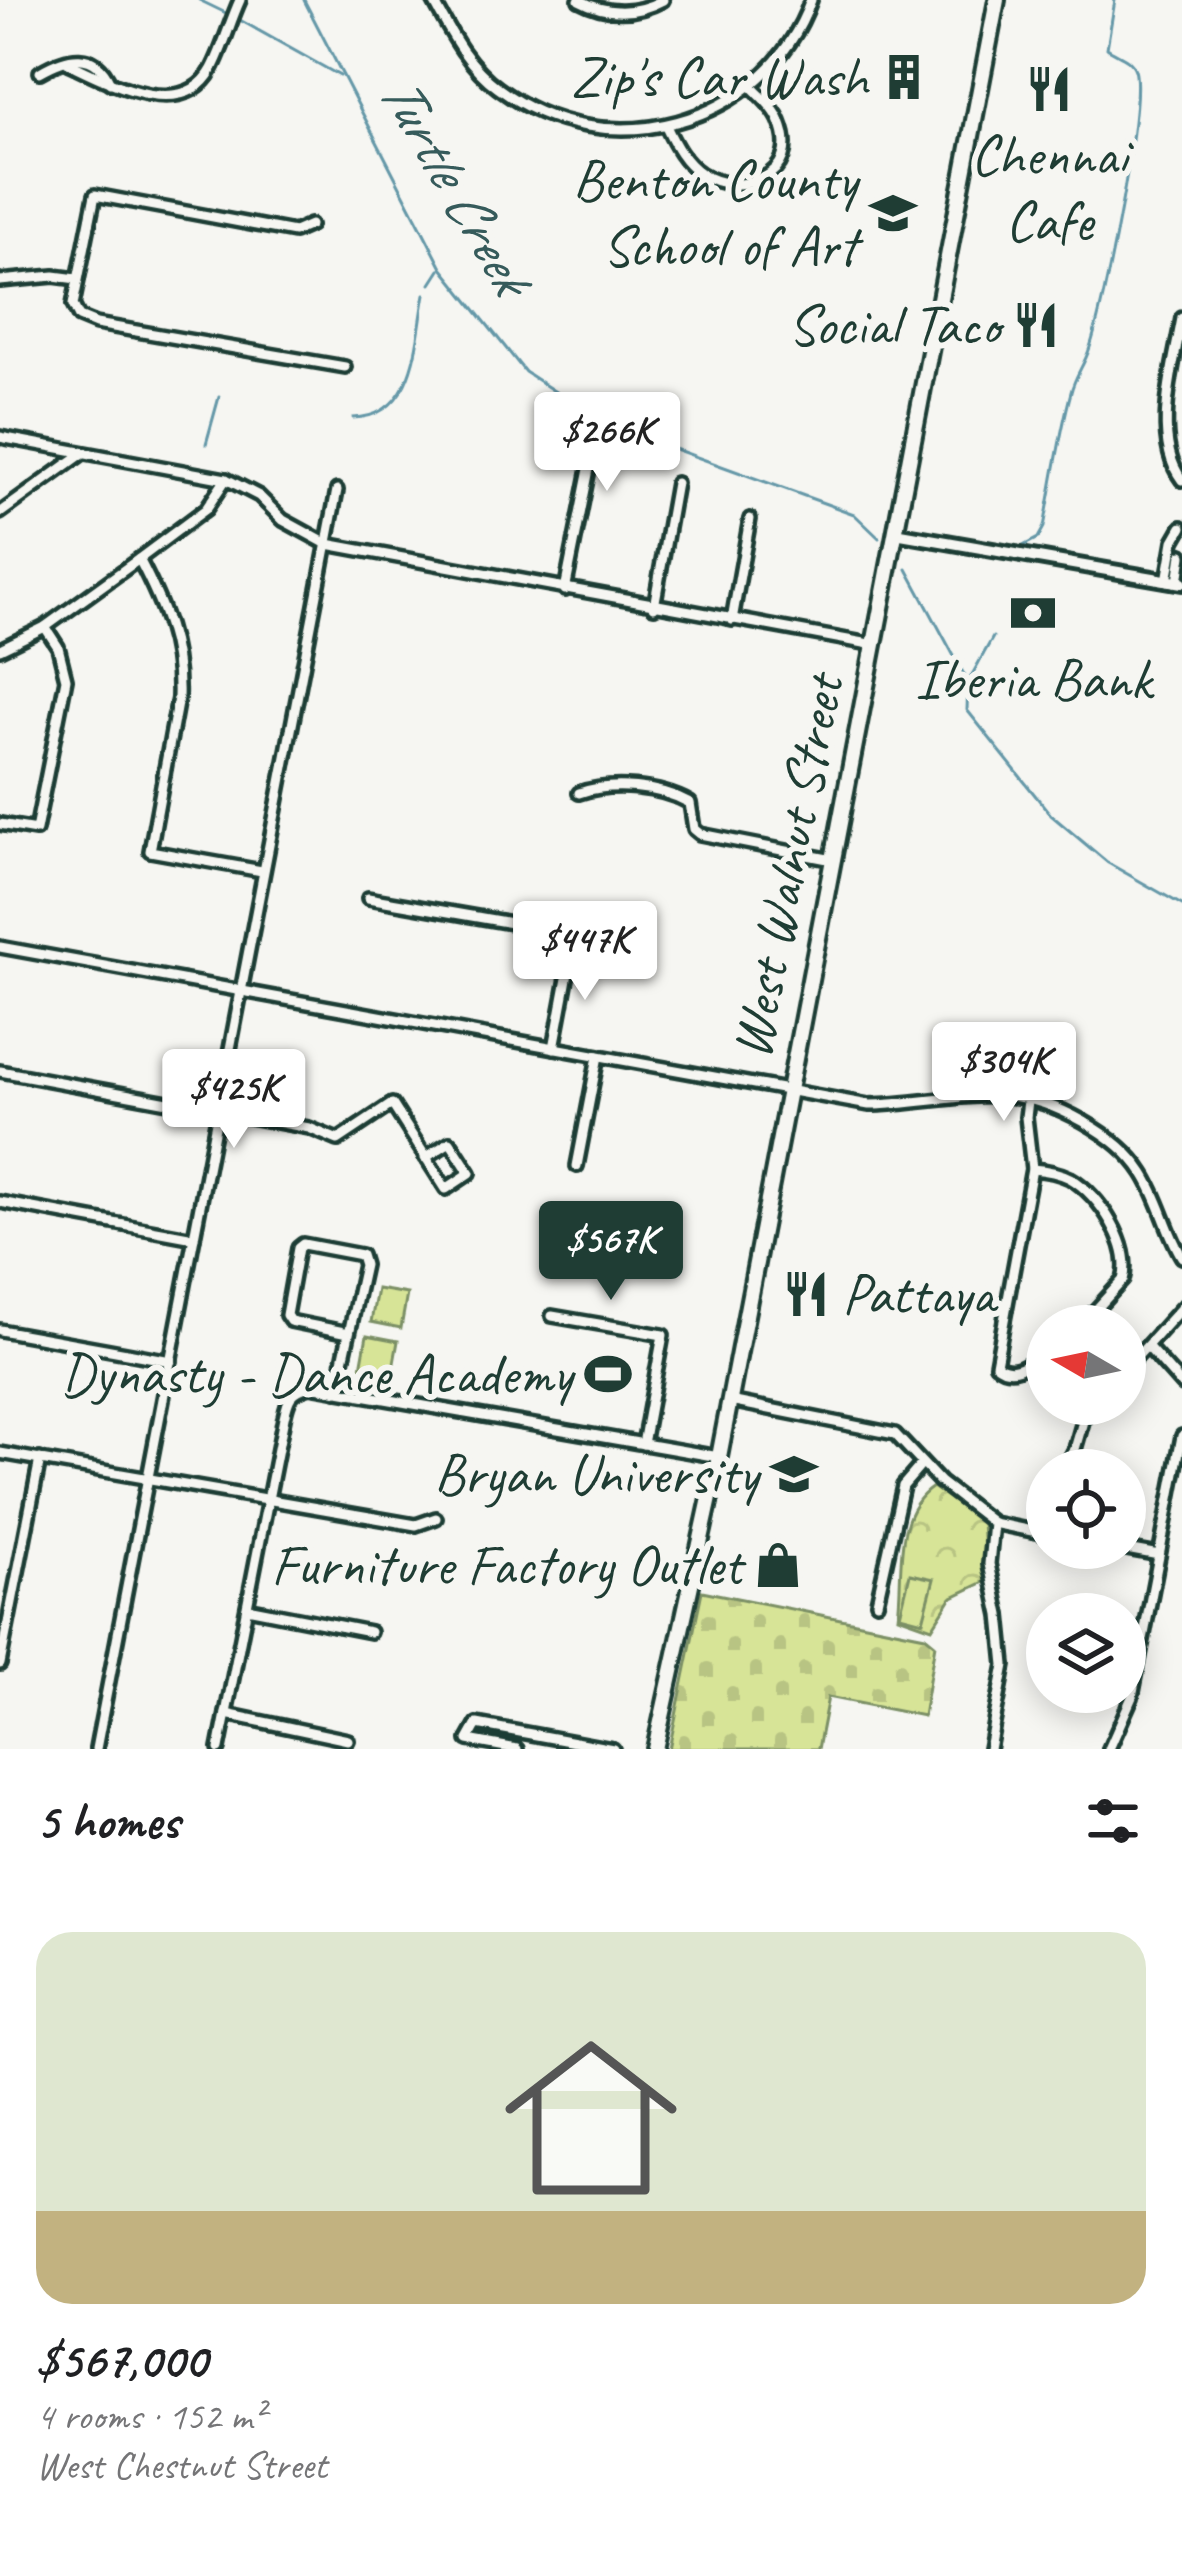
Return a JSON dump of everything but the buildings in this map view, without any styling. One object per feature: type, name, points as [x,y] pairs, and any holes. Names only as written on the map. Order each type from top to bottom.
[{"type":"main road","name":"West Walnut Street","points":[[655,1749],[730,1401],[997,0]]},
{"type":"street","points":[[40,72],[56,63],[68,63],[110,83],[152,94],[175,94],[196,87],[210,72],[240,0]]},
{"type":"street","points":[[433,0],[477,71],[519,102],[576,124],[607,129],[667,128],[751,86],[802,26],[811,0]]},
{"type":"street","points":[[579,0],[619,12],[646,9],[663,0]]},
{"type":"street","points":[[667,128],[688,164],[704,176],[736,185],[765,178],[778,166],[784,136],[773,110],[751,86]]},
{"type":"street","points":[[310,225],[294,232],[95,195],[73,305],[79,317],[95,324],[345,367]]},
{"type":"street","points":[[0,281],[54,276],[77,280]]},
{"type":"street","points":[[1182,318],[1170,394],[1168,458],[1182,480]]},
{"type":"street","points":[[0,437],[226,479],[259,496],[283,520],[327,544],[875,645]]},
{"type":"street","points":[[565,590],[593,449],[566,437]]},
{"type":"street","points":[[0,513],[83,453]]},
{"type":"street","points":[[0,649],[45,627],[206,509],[226,479]]},
{"type":"street","points":[[654,607],[676,483]]},
{"type":"street","points":[[96,1749],[337,490]]},
{"type":"street","points":[[732,620],[750,519]]},
{"type":"street","points":[[1175,582],[1174,541],[1182,528]]},
{"type":"street","points":[[895,533],[1175,582]]},
{"type":"street","points":[[1175,582],[1182,555]]},
{"type":"street","points":[[139,559],[163,606],[179,674],[149,851],[262,872]]},
{"type":"street","points":[[0,824],[36,830],[66,679],[58,647],[45,627]]},
{"type":"street","points":[[579,793],[608,786],[672,796],[692,806],[694,829],[700,834],[833,860]]},
{"type":"street","points":[[368,898],[568,933],[574,941],[554,1048]]},
{"type":"street","points":[[0,947],[868,1106],[1010,1096],[1027,1100],[1076,1118],[1126,1152],[1152,1190],[1182,1257]]},
{"type":"street","points":[[577,1166],[598,1056]]},
{"type":"street","points":[[0,1071],[309,1129],[338,1140],[392,1104],[425,1158],[446,1190],[470,1173],[450,1142],[425,1158]]},
{"type":"street","points":[[1026,1364],[1005,1371],[996,1364],[1032,1168],[1030,1084]]},
{"type":"street","points":[[1032,1168],[1070,1178],[1090,1193],[1112,1224],[1124,1258],[1123,1280],[1100,1305]]},
{"type":"street","points":[[0,1202],[194,1238]]},
{"type":"street","points":[[337,1391],[350,1333],[364,1265],[361,1256],[303,1244],[298,1248],[286,1315],[290,1321],[350,1333]]},
{"type":"street","points":[[1146,1351],[1182,1307]]},
{"type":"street","points":[[552,1316],[663,1335],[643,1444]]},
{"type":"street","points":[[0,1330],[171,1361]]},
{"type":"street","points":[[1149,1348],[1182,1384]]},
{"type":"street","points":[[219,1749],[288,1399],[295,1390],[310,1386],[719,1457]]},
{"type":"street","points":[[730,1401],[895,1434],[922,1465],[993,1523],[1026,1529]]},
{"type":"street","points":[[1109,1749],[1132,1697],[1182,1436]]},
{"type":"street","points":[[0,1453],[416,1525],[436,1518]]},
{"type":"street","points":[[0,1664],[40,1459]]},
{"type":"street","points":[[877,1602],[903,1486],[922,1465]]},
{"type":"street","points":[[989,1749],[1005,1665],[989,1564],[993,1523]]},
{"type":"street","points":[[1146,1553],[1159,1556]]},
{"type":"street","points":[[247,1607],[370,1631]]},
{"type":"street","points":[[226,1714],[348,1740]]},
{"type":"street","points":[[517,1749],[468,1740],[477,1724],[613,1749]]},
{"type":"green space","points":[[377,1289],[407,1294],[401,1328],[371,1322]]},
{"type":"green space","points":[[367,1335],[398,1341],[392,1374],[361,1368]]},
{"type":"green space","points":[[933,1487],[982,1522],[986,1581],[951,1598],[932,1628],[898,1616],[905,1529],[920,1499]]},
{"type":"green space","points":[[910,1574],[934,1579],[923,1621],[900,1615]]},
{"type":"green space","points":[[702,1591],[925,1636],[935,1644],[923,1716],[828,1697],[818,1749],[669,1749]]},
{"type":"waterway","points":[[199,0],[230,15]]},
{"type":"waterway","name":"Turtle Creek","points":[[304,0],[442,268],[525,372],[603,423],[854,514],[879,538]]},
{"type":"waterway","points":[[1023,546],[1038,538],[1044,527],[1067,409],[1095,329],[1121,208],[1136,89],[1133,66],[1107,48],[1115,0]]},
{"type":"waterway","points":[[238,19],[340,76]]},
{"type":"waterway","points":[[431,284],[440,270]]},
{"type":"waterway","points":[[353,418],[390,405],[402,390],[415,353],[425,294]]},
{"type":"waterway","points":[[206,444],[219,397]]},
{"type":"waterway","name":"Turtle Creek","points":[[907,569],[968,682],[967,710],[1051,815],[1108,863],[1182,905]]},
{"type":"waterway","points":[[968,682],[993,637]]},
{"type":"place","name":"Zip's Car Wash","points":[[904,77]]},
{"type":"place","name":"Chennai Cafe","points":[[1049,89]]},
{"type":"place","name":"Benton County School of Art","points":[[893,213]]},
{"type":"place","name":"Social Taco","points":[[1036,325]]},
{"type":"place","name":"Iberia Bank","points":[[1033,613]]},
{"type":"place","name":"Pattaya","points":[[806,1294]]},
{"type":"place","name":"Dynasty - Dance Academy","points":[[608,1374]]},
{"type":"place","name":"Bryan University","points":[[794,1474]]},
{"type":"place","name":"Furniture Factory Outlet","points":[[778,1565]]}]
